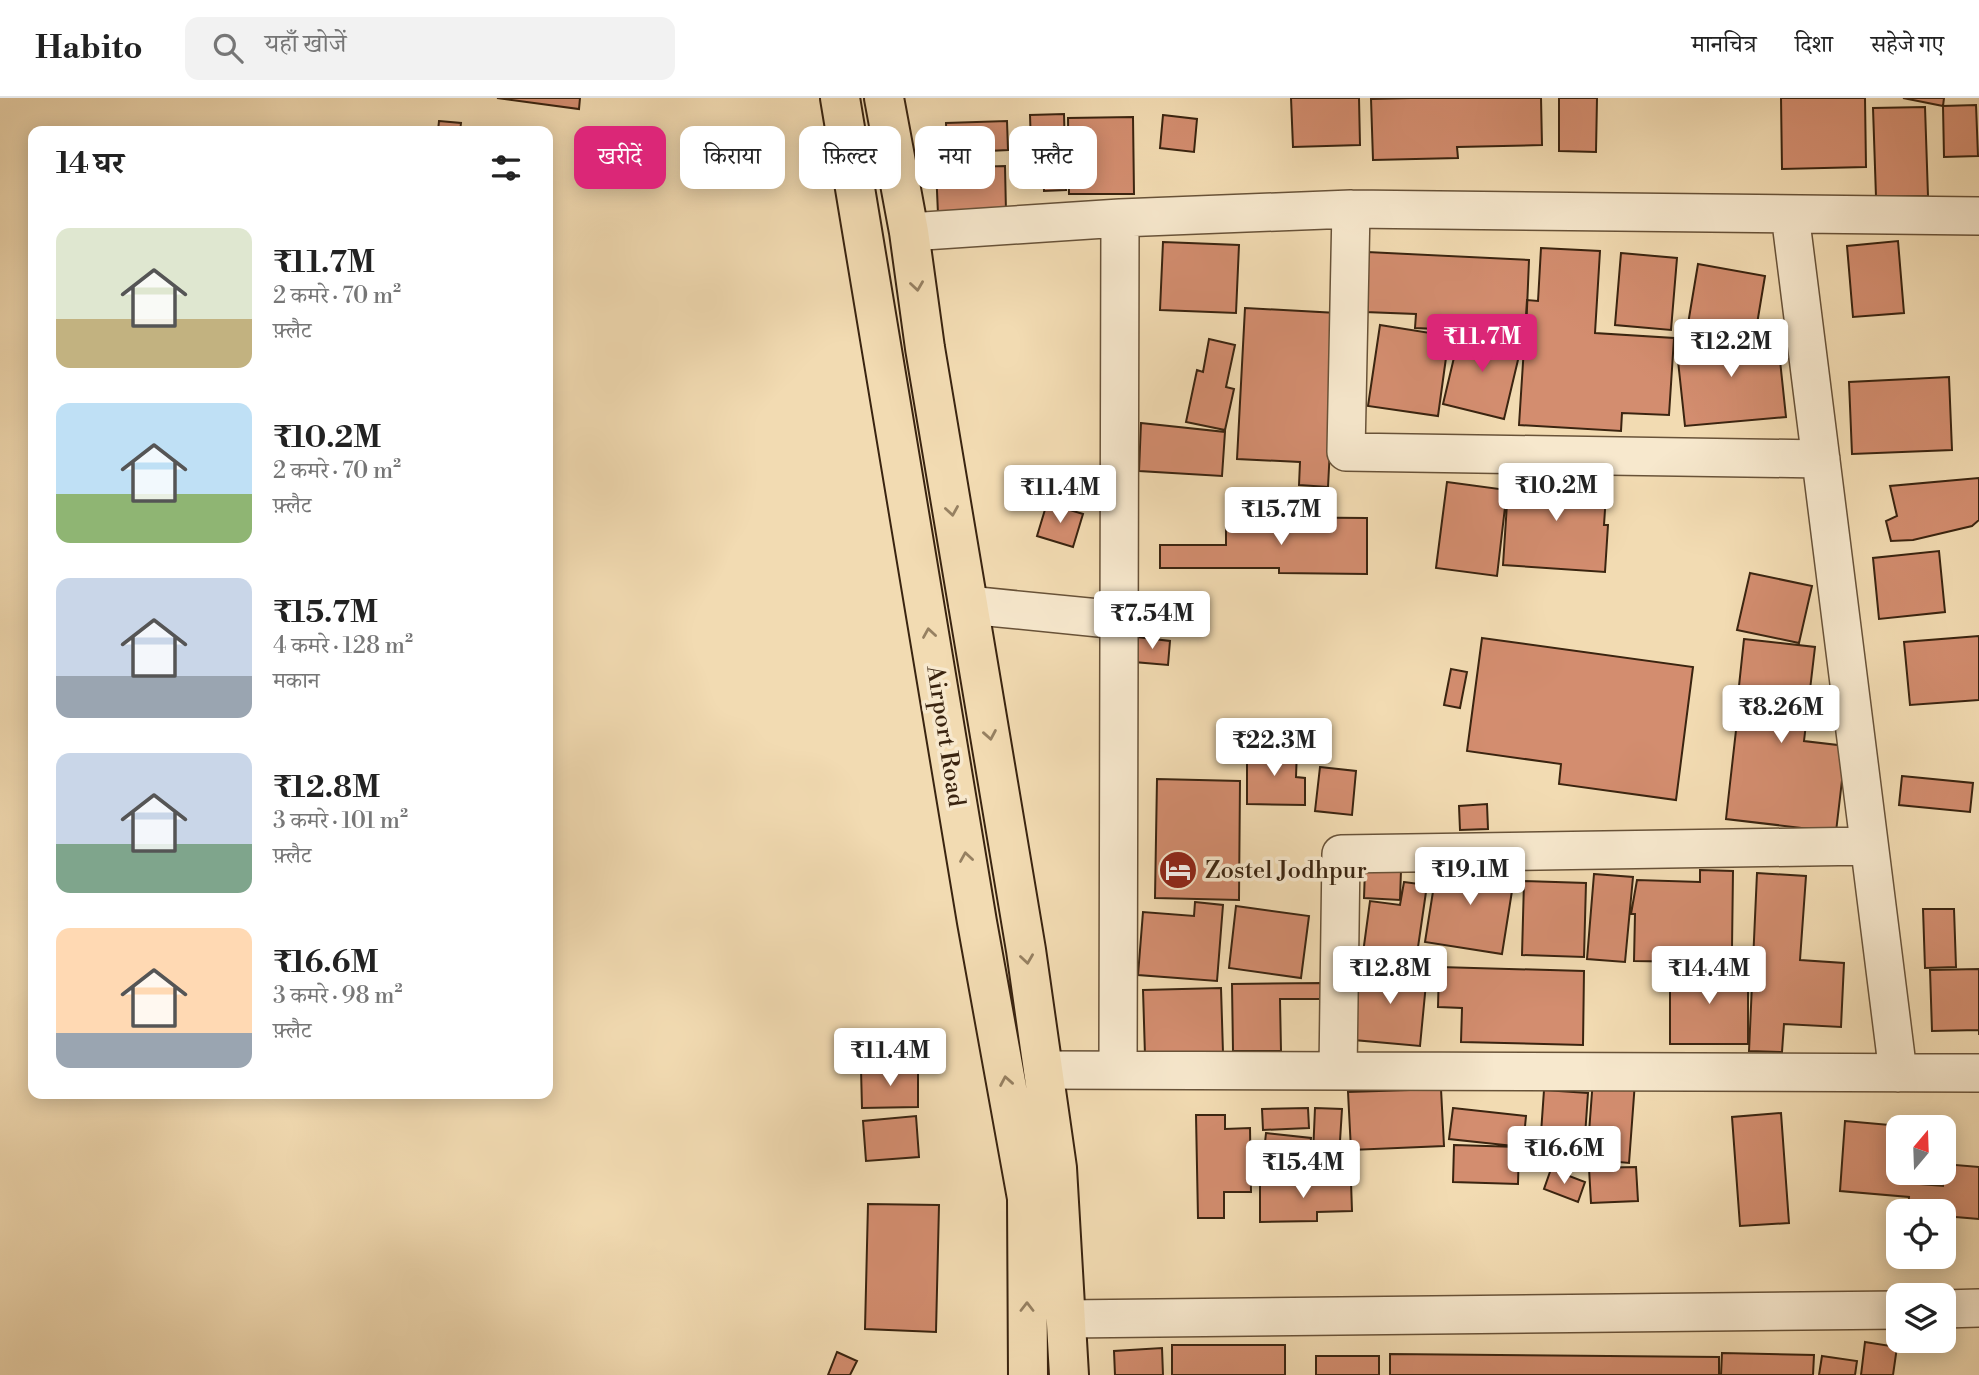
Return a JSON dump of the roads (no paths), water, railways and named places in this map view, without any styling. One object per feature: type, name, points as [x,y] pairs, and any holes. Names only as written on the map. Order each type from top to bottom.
[{"type":"main road","name":"Airport Road","points":[[840,98],[977,922],[1027,1198],[1028,1375]]},
{"type":"main road","name":"Airport Road","points":[[884,98],[909,232],[925,348],[1026,950],[1057,1168],[1069,1375]]},
{"type":"street","points":[[909,232],[1120,218],[1351,209],[1979,216]]},
{"type":"street","points":[[1351,209],[1346,452],[1821,459]]},
{"type":"street","points":[[1790,214],[1898,1073]]},
{"type":"street","points":[[1118,1070],[1120,218]]},
{"type":"street","points":[[968,605],[1119,620]]},
{"type":"street","points":[[1338,1072],[1341,854],[1869,846]]},
{"type":"street","points":[[1043,1070],[1979,1073]]},
{"type":"street","points":[[1956,1309],[1979,1308]]},
{"type":"street","points":[[1066,1319],[1886,1310]]},
{"type":"place","name":"Zostel Jodhpur","points":[[1178,870]]}]
